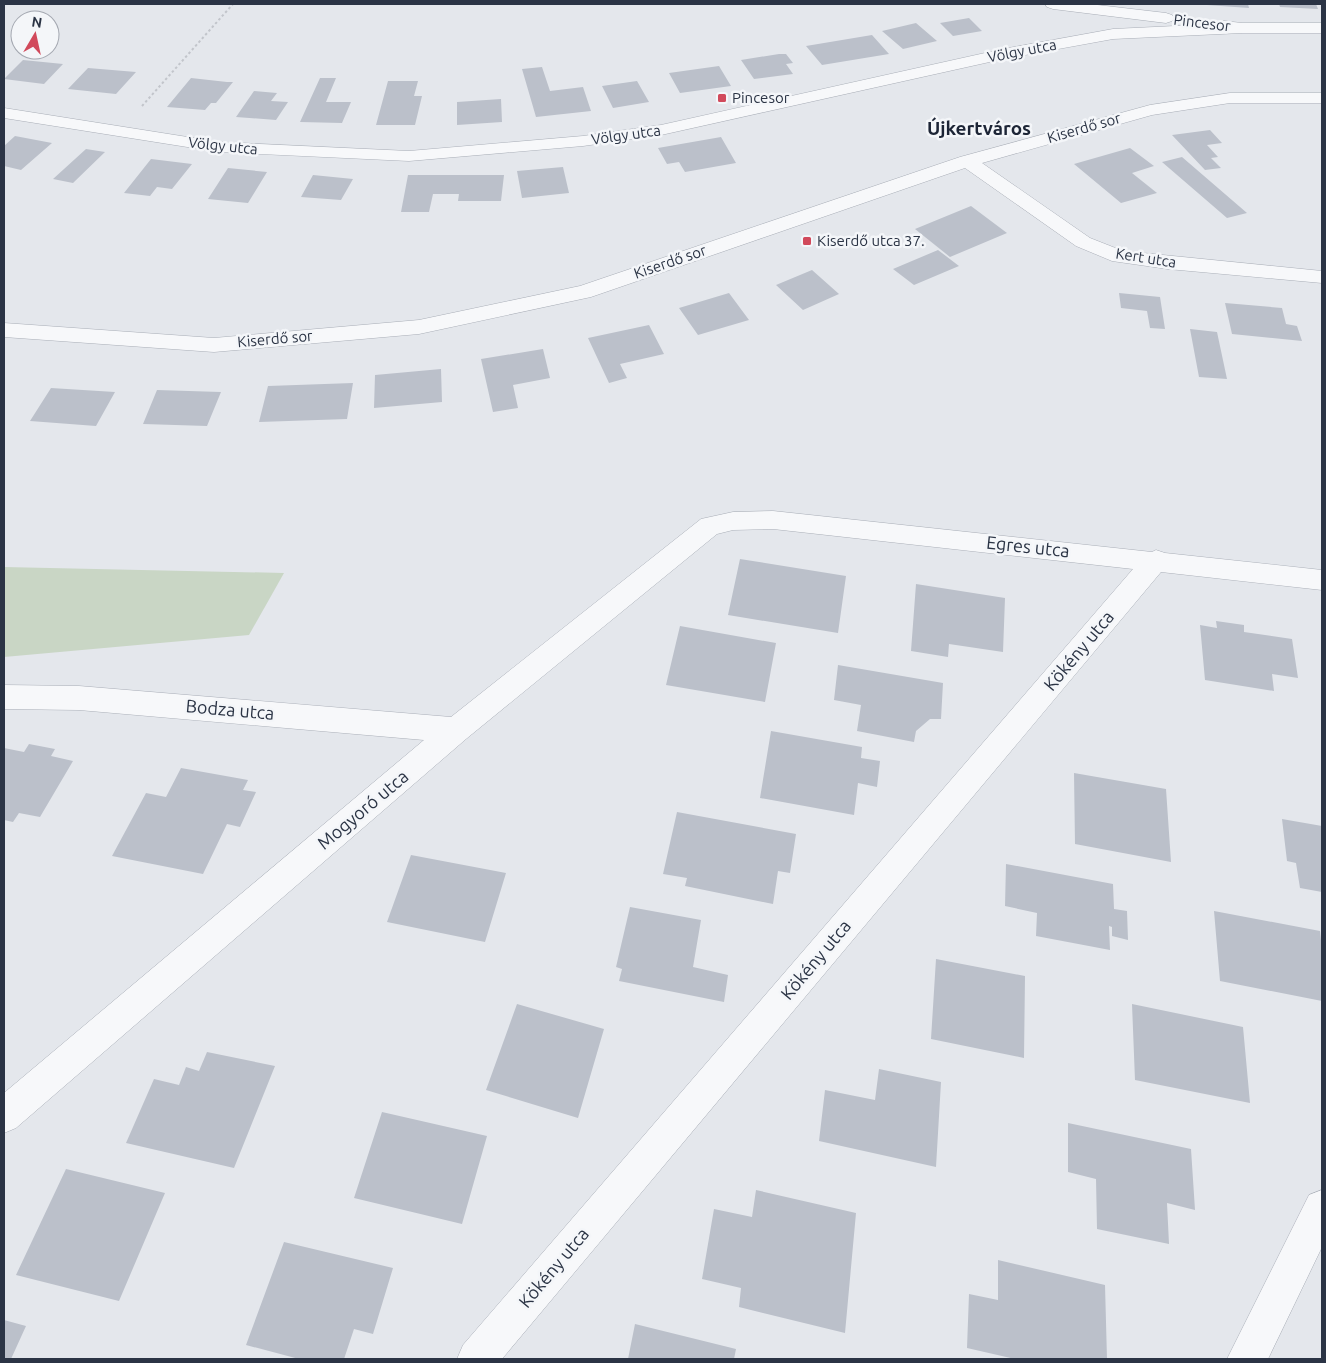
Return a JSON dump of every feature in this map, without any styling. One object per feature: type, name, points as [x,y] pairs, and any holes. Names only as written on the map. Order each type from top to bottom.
[{"type":"street","name":"Pincesor","points":[[1053,4],[1242,28],[1322,28]]},
{"type":"street","name":"Völgy utca","points":[[4,113],[218,147],[409,156],[583,141],[661,130],[994,56],[1113,34],[1242,28]]},
{"type":"street","name":"Kiserdő sor","points":[[4,330],[214,344],[419,327],[584,292],[967,161],[1150,110],[1230,98],[1322,98]]},
{"type":"street","name":"Kert utca","points":[[967,161],[1083,242],[1119,256],[1168,263],[1322,277]]},
{"type":"street","name":"Egres utca","points":[[733,521],[773,520],[1156,560],[1322,580]]},
{"type":"street","name":"Mogyoró utca","points":[[4,1116],[456,730],[710,526],[733,521]]},
{"type":"street","name":"Kökény utca","points":[[477,1359],[1156,560]]},
{"type":"street","name":"Bodza utca","points":[[4,697],[79,698],[456,730]]},
{"type":"street","points":[[1247,1359],[1322,1208]]},
{"type":"path","points":[[119,132],[233,4]]},
{"type":"green space","points":[[4,567],[284,573],[249,635],[4,657]]},
{"type":"building","points":[[1248,4],[1249,8],[1207,5]]},
{"type":"building","points":[[1279,4],[1316,4],[1318,9],[1280,7]]},
{"type":"building","points":[[969,18],[982,31],[953,36],[940,23]]},
{"type":"building","points":[[916,23],[937,41],[903,49],[882,31]]},
{"type":"building","points":[[872,35],[889,54],[822,65],[806,46]]},
{"type":"building","points":[[786,54],[793,63],[786,64],[793,74],[754,79],[741,60]]},
{"type":"building","points":[[23,60],[63,64],[44,84],[4,79]]},
{"type":"building","points":[[719,66],[731,86],[680,93],[669,73]]},
{"type":"building","points":[[542,67],[550,91],[583,87],[591,111],[536,117],[522,69]]},
{"type":"building","points":[[88,68],[136,72],[116,94],[68,89]]},
{"type":"building","points":[[191,78],[233,82],[216,103],[211,103],[205,110],[167,107]]},
{"type":"building","points":[[320,78],[336,78],[326,102],[351,102],[342,123],[300,122]]},
{"type":"building","points":[[388,81],[418,81],[414,96],[422,96],[415,125],[376,125]]},
{"type":"building","points":[[637,81],[649,102],[613,108],[602,86]]},
{"type":"building","points":[[254,91],[277,93],[271,101],[288,102],[276,120],[236,117]]},
{"type":"building","points":[[501,99],[502,122],[457,125],[457,102]]},
{"type":"building","points":[[1210,130],[1222,143],[1207,145],[1218,157],[1211,158],[1221,168],[1205,170],[1172,135]]},
{"type":"building","points":[[15,136],[52,143],[21,170],[4,166],[4,146]]},
{"type":"building","points":[[721,137],[736,163],[685,172],[679,162],[667,164],[658,148]]},
{"type":"building","points":[[1130,148],[1154,166],[1132,173],[1157,193],[1121,203],[1074,164]]},
{"type":"building","points":[[86,149],[105,152],[73,183],[53,179]]},
{"type":"building","points":[[1182,157],[1247,213],[1227,218],[1162,162]]},
{"type":"building","points":[[151,159],[192,164],[172,189],[157,187],[150,196],[124,193]]},
{"type":"building","points":[[563,167],[569,193],[522,198],[517,171]]},
{"type":"building","points":[[228,168],[267,172],[248,203],[208,199]]},
{"type":"building","points":[[313,175],[353,179],[341,200],[301,197]]},
{"type":"building","points":[[408,175],[504,175],[501,201],[458,201],[459,194],[433,194],[429,212],[401,212]]},
{"type":"building","points":[[971,206],[1007,233],[950,257],[915,229]]},
{"type":"building","points":[[938,250],[959,266],[914,285],[893,269]]},
{"type":"building","points":[[812,270],[839,294],[803,310],[776,285]]},
{"type":"building","points":[[729,293],[749,320],[698,335],[679,308]]},
{"type":"building","points":[[1119,293],[1160,297],[1165,329],[1150,328],[1147,311],[1121,308]]},
{"type":"building","points":[[1225,303],[1282,308],[1286,324],[1297,326],[1302,341],[1232,334]]},
{"type":"building","points":[[649,325],[664,354],[620,364],[627,378],[609,383],[588,338]]},
{"type":"building","points":[[1190,329],[1217,332],[1227,379],[1199,377]]},
{"type":"building","points":[[543,349],[550,378],[513,385],[518,408],[493,412],[481,359]]},
{"type":"building","points":[[441,369],[442,402],[374,408],[375,375]]},
{"type":"building","points":[[353,383],[347,419],[259,422],[268,386]]},
{"type":"building","points":[[51,388],[115,392],[96,426],[30,421]]},
{"type":"building","points":[[157,390],[221,392],[207,426],[143,424]]},
{"type":"building","points":[[740,559],[846,576],[838,633],[728,615]]},
{"type":"building","points":[[916,584],[1005,598],[1003,652],[949,644],[948,657],[911,651]]},
{"type":"building","points":[[1216,621],[1244,625],[1244,632],[1292,639],[1298,678],[1272,674],[1274,691],[1205,680],[1200,625],[1217,628]]},
{"type":"building","points":[[680,626],[776,643],[765,702],[666,685]]},
{"type":"building","points":[[838,665],[943,683],[941,719],[930,719],[916,731],[914,742],[857,731],[861,705],[834,700]]},
{"type":"building","points":[[771,731],[862,747],[861,758],[880,761],[877,787],[858,783],[854,815],[760,798]]},
{"type":"building","points":[[29,744],[55,749],[51,756],[73,761],[40,817],[19,813],[13,822],[4,820],[4,748],[24,752]]},
{"type":"building","points":[[181,768],[248,780],[243,790],[256,792],[240,827],[227,824],[203,874],[112,856],[146,793],[166,797]]},
{"type":"building","points":[[1074,773],[1166,789],[1171,862],[1075,844]]},
{"type":"building","points":[[677,812],[796,834],[790,873],[778,871],[773,904],[685,886],[687,878],[663,874]]},
{"type":"building","points":[[1282,819],[1322,826],[1322,892],[1300,888],[1296,863],[1287,861]]},
{"type":"building","points":[[411,855],[506,873],[485,942],[387,922]]},
{"type":"building","points":[[1006,864],[1113,884],[1114,909],[1127,911],[1128,940],[1112,936],[1112,927],[1109,926],[1110,950],[1036,936],[1037,913],[1005,906]]},
{"type":"building","points":[[630,907],[701,920],[693,967],[728,975],[724,1002],[619,981],[622,969],[616,967]]},
{"type":"building","points":[[1214,911],[1320,931],[1322,1001],[1220,981]]},
{"type":"building","points":[[936,959],[1025,976],[1024,1058],[931,1039]]},
{"type":"building","points":[[517,1004],[604,1029],[578,1118],[486,1090]]},
{"type":"building","points":[[1132,1004],[1243,1027],[1250,1103],[1135,1080]]},
{"type":"building","points":[[207,1052],[275,1066],[234,1168],[126,1143],[154,1079],[179,1085],[186,1067],[199,1071]]},
{"type":"building","points":[[879,1069],[941,1082],[936,1167],[819,1141],[825,1090],[875,1100]]},
{"type":"building","points":[[382,1112],[487,1136],[462,1224],[354,1198]]},
{"type":"building","points":[[1068,1123],[1191,1149],[1195,1210],[1167,1203],[1169,1244],[1097,1229],[1096,1179],[1068,1172]]},
{"type":"building","points":[[66,1169],[165,1193],[119,1301],[16,1275]]},
{"type":"building","points":[[756,1190],[856,1213],[845,1333],[739,1307],[741,1288],[702,1279],[714,1209],[752,1217]]},
{"type":"building","points":[[284,1242],[393,1268],[373,1334],[354,1329],[344,1359],[299,1359],[246,1345]]},
{"type":"building","points":[[998,1260],[1105,1285],[1107,1359],[1015,1359],[967,1348],[969,1294],[998,1300]]},
{"type":"building","points":[[4,1320],[26,1326],[11,1359],[4,1359]]},
{"type":"building","points":[[635,1324],[736,1349],[734,1359],[628,1359]]},
{"type":"place","name":"Pincesor","points":[[722,98]]},
{"type":"place","name":"Kiserdő utca 37.","points":[[807,241]]},
{"type":"district","name":"Újkertváros","points":[[979,128]]}]
